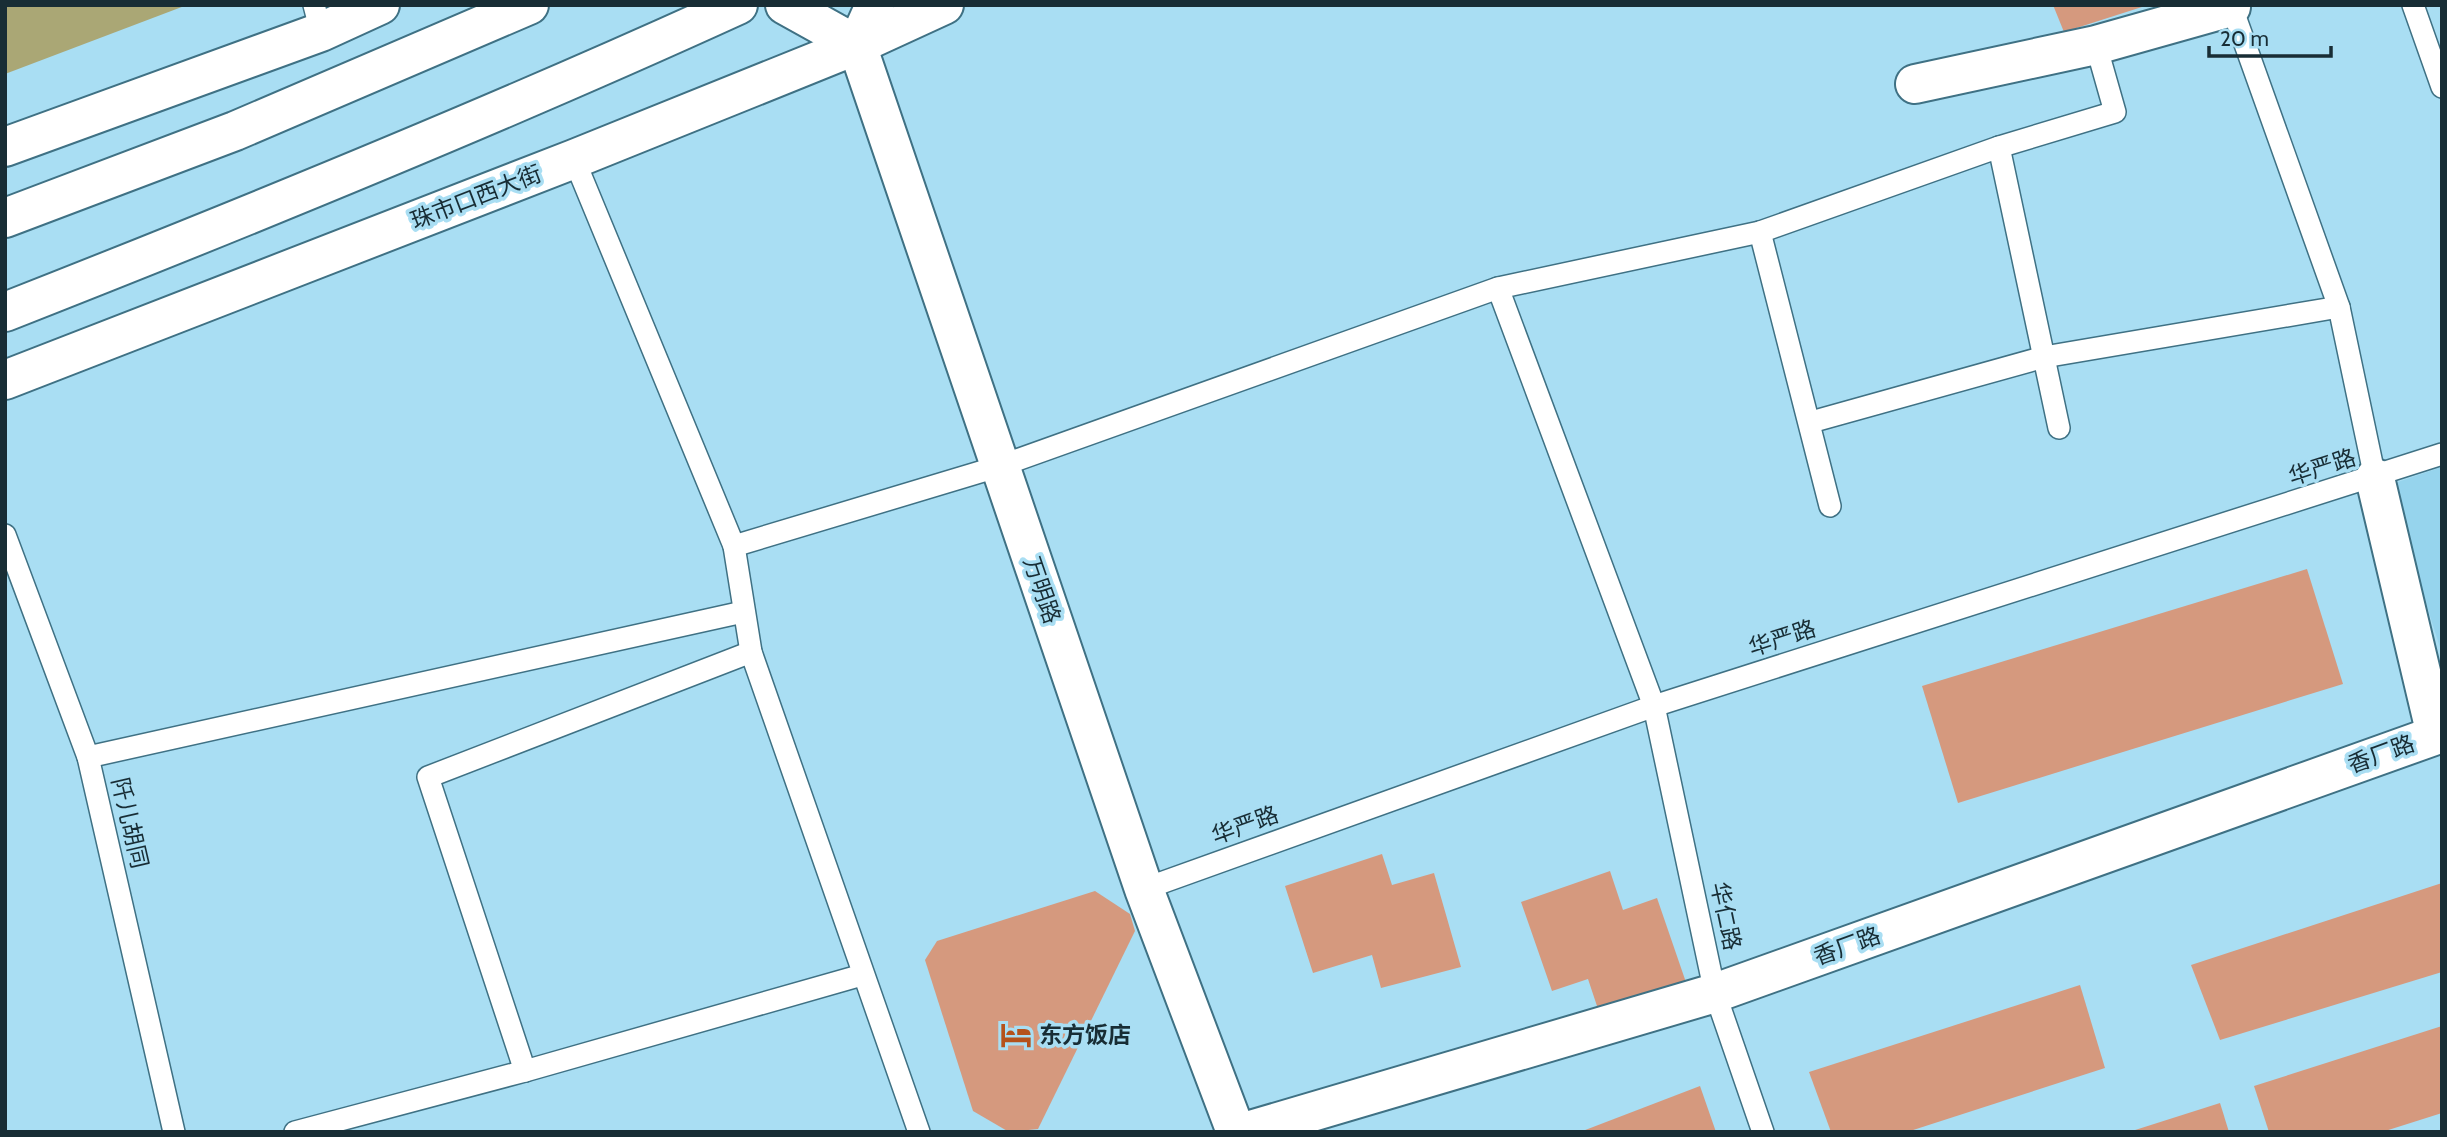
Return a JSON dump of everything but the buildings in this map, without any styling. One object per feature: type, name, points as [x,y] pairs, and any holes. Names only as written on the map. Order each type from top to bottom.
[{"type":"street","points":[[5,147],[318,18],[380,5]]},
{"type":"street","points":[[5,218],[234,131],[529,5]]},
{"type":"street","points":[[5,312],[260,212],[553,89],[738,5]]},
{"type":"street","points":[[785,5],[857,45],[875,5]]},
{"type":"street","name":"珠市口西大街","points":[[5,380],[573,159],[857,45],[944,5]]},
{"type":"street","points":[[1915,83],[2096,45],[2231,6]]},
{"type":"street","name":"万明路","points":[[857,45],[1144,889],[1236,1132]]},
{"type":"street","points":[[2375,478],[2439,734]]},
{"type":"street","name":"香厂路","points":[[1244,1132],[1716,993],[2439,734]]},
{"type":"lane","points":[[2413,5],[2442,87]]},
{"type":"lane","points":[[2231,6],[2339,307],[2375,478]]},
{"type":"lane","points":[[734,545],[1000,466],[1498,288],[1760,232],[1999,147],[2115,113],[2096,45]]},
{"type":"lane","points":[[1999,147],[2059,428]]},
{"type":"lane","points":[[573,159],[734,545],[751,652],[919,1132]]},
{"type":"lane","points":[[1760,232],[1811,422],[1830,506]]},
{"type":"lane","name":"华仁路","points":[[1498,288],[1654,706],[1716,993],[1763,1132]]},
{"type":"lane","points":[[1811,422],[2044,357],[2339,307]]},
{"type":"lane","name":"华严路","points":[[1144,889],[1654,706],[2375,478],[2442,454]]},
{"type":"lane","name":"阡儿胡同","points":[[5,535],[88,757],[174,1132]]},
{"type":"lane","points":[[88,757],[743,612]]},
{"type":"lane","points":[[525,1071],[428,777],[751,652]]},
{"type":"lane","points":[[295,1132],[525,1071],[862,975]]},
{"type":"shaded area","points":[[5,5],[187,5],[5,74]]},
{"type":"shaded area","points":[[2442,467],[2442,654],[2389,485]]},
{"type":"place","name":"东方饭店","points":[[1016,1035]]}]
